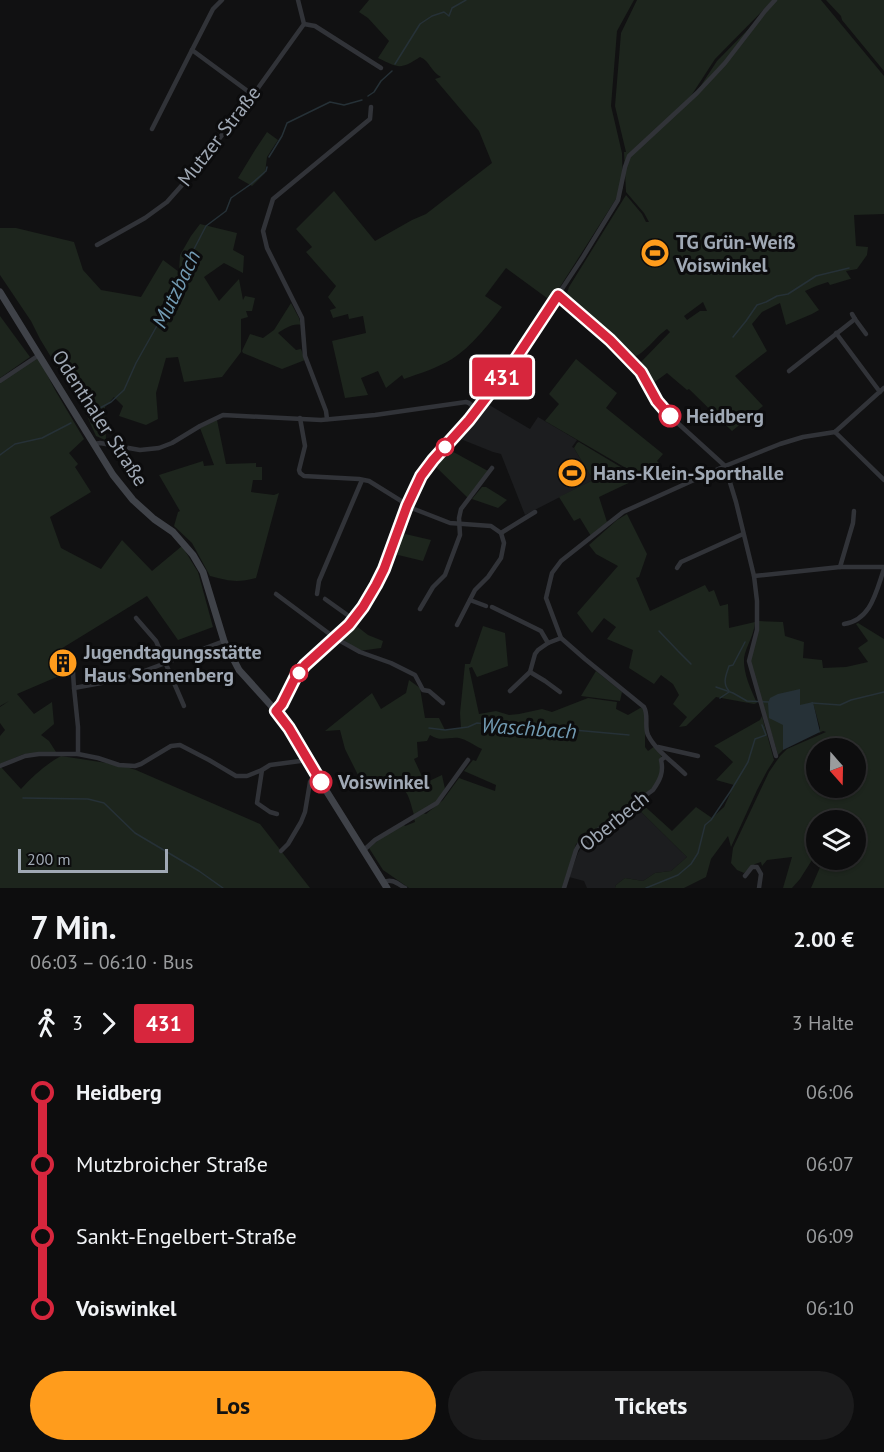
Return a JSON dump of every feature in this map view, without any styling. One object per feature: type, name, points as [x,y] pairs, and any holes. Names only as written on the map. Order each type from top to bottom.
[{"type":"main road","name":"Odenthaler Straße","points":[[0,292],[113,475],[133,500],[173,532],[193,555],[203,572],[224,642],[239,670],[289,728],[385,885]]},
{"type":"street","points":[[152,129],[213,9],[222,0]]},
{"type":"street","points":[[298,0],[304,24],[315,26],[381,68]]},
{"type":"street","points":[[276,711],[296,676],[353,619],[370,596],[384,569],[407,506],[421,476],[469,420],[515,360],[558,295],[618,200],[629,156],[697,93],[725,63],[775,0]]},
{"type":"street","name":"Mutzer Straße","points":[[97,245],[145,218],[167,202],[253,95],[304,24]]},
{"type":"street","points":[[192,50],[253,95]]},
{"type":"street","points":[[327,419],[305,356],[302,318],[267,248],[263,231],[273,199],[370,119],[371,107]]},
{"type":"street","points":[[558,295],[610,340],[641,372],[657,401],[671,417],[725,466],[754,576],[757,630],[749,662],[776,756]]},
{"type":"street","points":[[789,371],[854,316],[866,334]]},
{"type":"street","points":[[685,774],[665,757],[648,734],[647,714],[644,707],[561,638],[546,598],[552,573],[561,561],[623,512],[781,443],[835,432],[882,390],[836,333]]},
{"type":"street","points":[[0,381],[39,355]]},
{"type":"street","points":[[94,444],[100,442],[140,450],[159,448],[223,415],[327,419],[375,415],[466,402],[476,409]]},
{"type":"street","points":[[300,418],[305,446],[299,468],[302,474],[309,477],[362,480],[374,483],[407,506],[450,523],[491,526],[501,533],[504,543],[501,558],[488,577],[475,590],[457,625]]},
{"type":"street","points":[[835,432],[884,480]]},
{"type":"street","points":[[420,609],[445,575],[460,535],[461,509],[492,468]]},
{"type":"street","points":[[317,594],[319,581],[362,480]]},
{"type":"street","points":[[840,567],[853,523],[854,511]]},
{"type":"street","points":[[501,533],[536,512]]},
{"type":"street","points":[[677,568],[681,562],[743,534]]},
{"type":"street","points":[[754,576],[840,567],[884,568],[868,610],[851,623],[844,624]]},
{"type":"street","points":[[276,594],[335,638],[360,652],[391,663],[415,675],[423,690],[429,691],[443,703]]},
{"type":"street","points":[[326,599],[353,619]]},
{"type":"street","points":[[470,600],[489,606],[541,631],[548,643]]},
{"type":"street","points":[[136,618],[156,641],[184,706]]},
{"type":"street","points":[[510,691],[530,672],[535,654],[542,646],[561,638]]},
{"type":"street","points":[[74,688],[123,679],[224,642]]},
{"type":"street","points":[[73,672],[78,754]]},
{"type":"street","points":[[530,672],[560,692]]},
{"type":"street","points":[[0,766],[39,753],[78,754],[119,765],[135,766],[171,746],[180,744],[236,776],[247,776],[270,765],[308,760]]},
{"type":"street","points":[[658,747],[698,756]]},
{"type":"street","name":"Oberbech","points":[[564,888],[580,843],[653,790],[660,780],[663,768],[661,760],[665,757]]},
{"type":"street","points":[[364,850],[374,840],[437,803],[468,760]]},
{"type":"street","points":[[262,770],[257,803],[277,814]]},
{"type":"street","points":[[281,851],[301,822],[305,812],[309,782],[315,773]]},
{"type":"street","points":[[745,876],[752,867],[757,867],[761,874],[759,888]]},
{"type":"street","points":[[385,885],[392,880],[405,888]]},
{"type":"shaded area","points":[[369,0],[634,0],[617,31],[611,106],[622,153],[623,188],[551,301],[506,268],[485,296],[502,307],[466,349],[446,362],[423,372],[404,379],[402,375],[386,388],[378,371],[361,378],[368,395],[345,398],[332,341],[366,333],[363,316],[349,319],[348,314],[333,318],[330,310],[336,308],[328,297],[336,286],[306,252],[312,247],[296,229],[334,191],[375,241],[426,214],[492,163],[479,131],[435,79],[441,77],[426,61],[420,57],[399,66],[378,58],[389,41],[368,18],[359,12]]},
{"type":"shaded area","points":[[637,0],[773,0],[715,59],[689,99],[696,93],[717,61],[777,0],[821,0],[884,76],[884,214],[854,215],[856,246],[868,247],[867,255],[857,269],[846,271],[851,279],[830,285],[828,282],[805,291],[819,310],[786,325],[780,303],[762,312],[752,324],[767,351],[735,376],[763,406],[732,431],[689,389],[687,390],[667,373],[652,384],[641,362],[670,332],[667,329],[641,353],[633,357],[586,316],[567,293],[626,195],[646,222],[649,222],[626,192],[624,152],[626,152],[615,106],[621,33]],"holes":[[[703,302],[707,311],[700,311],[687,320],[684,316]]]},
{"type":"shaded area","points":[[826,0],[884,0],[884,71],[841,16]]},
{"type":"shaded area","points":[[267,132],[278,140],[267,157],[265,173],[252,186],[238,178]]},
{"type":"shaded area","points":[[200,224],[237,233],[233,250],[244,256],[243,273],[224,263],[204,277],[219,301],[239,279],[243,300],[245,296],[255,298],[252,311],[246,311],[248,317],[241,319],[241,352],[222,377],[184,382],[178,357],[166,358],[156,393],[158,419],[146,425],[119,416],[123,406],[114,397],[105,407],[106,439],[96,436],[87,416],[31,321],[0,275],[0,228],[16,228],[74,242],[83,270],[101,290],[141,297],[163,260],[179,272],[180,255]]},
{"type":"shaded area","points":[[291,303],[301,325],[286,328],[278,333],[296,350],[301,349],[305,360],[282,369],[243,353],[250,334],[263,338],[274,330]]},
{"type":"shaded area","points":[[0,316],[30,357],[0,378]]},
{"type":"shaded area","points":[[38,357],[84,439],[69,453],[78,464],[75,467],[91,492],[50,517],[61,548],[101,569],[122,540],[152,571],[182,546],[198,572],[213,627],[178,640],[147,596],[51,655],[59,676],[17,694],[34,714],[52,702],[54,724],[41,735],[49,741],[56,752],[24,754],[0,764],[0,736],[5,730],[0,723],[0,707],[9,701],[0,706],[0,382]]},
{"type":"shaded area","points":[[576,359],[617,393],[606,408],[663,454],[657,461],[660,464],[650,482],[545,421],[559,404],[549,394]]},
{"type":"shaded area","points":[[486,403],[530,429],[538,417],[577,440],[572,447],[593,480],[525,515],[501,454],[458,438],[468,431],[480,416],[480,410]]},
{"type":"shaded area","points":[[217,420],[226,464],[256,463],[256,467],[262,467],[262,480],[253,480],[251,492],[274,495],[279,493],[256,578],[249,580],[233,581],[210,576],[192,543],[174,526],[180,511],[159,475],[203,461],[204,466],[214,465],[200,428]]},
{"type":"shaded area","points":[[579,442],[639,478],[599,497],[607,522],[591,536],[580,518],[574,521],[559,497],[593,480],[574,448]]},
{"type":"shaded area","points":[[448,449],[488,471],[468,498],[435,466],[438,459]]},
{"type":"shaded area","points":[[482,487],[486,487],[507,500],[498,508],[472,499]]},
{"type":"shaded area","points":[[627,514],[647,554],[639,577],[636,578],[650,611],[705,585],[709,592],[714,590],[720,606],[728,604],[729,628],[755,622],[744,664],[757,703],[716,697],[686,726],[679,727],[687,717],[673,704],[679,695],[673,684],[661,675],[654,684],[629,668],[633,650],[607,639],[616,627],[604,618],[592,633],[577,613],[618,566],[596,554],[589,545]]},
{"type":"shaded area","points":[[401,533],[431,540],[423,561],[394,554]]},
{"type":"shaded area","points":[[759,621],[783,622],[785,636],[804,642],[803,658],[822,660],[823,668],[846,667],[868,662],[858,648],[868,641],[856,624],[858,623],[884,639],[884,888],[811,888],[819,870],[866,870],[866,810],[806,810],[806,870],[792,888],[783,888],[792,857],[767,860],[762,866],[761,862],[755,864],[744,873],[737,870],[731,863],[733,848],[769,772],[787,749],[806,741],[806,798],[866,798],[866,738],[812,738],[826,732],[819,733],[820,728],[813,703],[783,725],[783,750],[778,755],[749,658],[758,633]]},
{"type":"shaded area","points":[[354,624],[368,635],[383,641],[381,648],[359,651],[341,638]]},
{"type":"shaded area","points":[[483,626],[505,633],[508,666],[477,677],[472,667],[469,668],[479,714],[496,711],[509,715],[542,709],[552,712],[588,698],[617,702],[616,709],[628,715],[642,707],[645,712],[645,747],[648,751],[655,746],[661,756],[662,768],[654,787],[576,844],[562,888],[409,888],[383,870],[369,848],[403,823],[405,826],[415,822],[414,818],[423,813],[426,814],[443,800],[459,778],[495,791],[496,785],[464,771],[473,760],[476,761],[482,749],[459,738],[441,739],[430,735],[427,741],[417,742],[418,757],[414,759],[425,783],[442,775],[445,789],[436,802],[414,815],[408,795],[396,785],[380,781],[366,791],[345,749],[340,730],[325,731],[372,693],[381,709],[406,693],[409,680],[420,688],[425,718],[439,718],[445,730],[461,728],[460,713],[465,664],[470,664]]},
{"type":"shaded area","points":[[596,671],[622,692],[620,701],[581,696]]},
{"type":"shaded area","points":[[800,689],[800,705],[813,702],[820,732],[783,750],[783,725],[769,718],[768,703],[770,698]]},
{"type":"shaded area","points":[[762,716],[774,760],[757,790],[731,847],[728,836],[711,859],[706,877],[684,888],[615,888],[625,878],[643,881],[655,873],[671,871],[687,857],[635,806],[640,802],[672,831],[696,807],[712,818],[724,807],[734,785],[716,780],[733,762],[714,746],[760,720]]},
{"type":"shaded area","points":[[61,756],[120,765],[136,770],[260,824],[310,888],[0,888],[0,768],[21,789]]},
{"type":"shaded area","points":[[635,806],[687,857],[671,871],[655,873],[643,881],[625,878],[615,888],[587,888],[584,881],[569,877],[584,843]]},
{"type":"waterway","name":"Mutzbach","points":[[395,64],[420,24],[444,12],[449,16],[452,8],[466,0]]},
{"type":"waterway","name":"Mutzbach","points":[[368,96],[392,71]]},
{"type":"waterway","name":"Mutzbach","points":[[269,157],[287,123],[330,102],[344,105],[362,100]]},
{"type":"waterway","name":"Mutzbach","points":[[89,414],[111,402],[124,390],[136,363],[185,276],[192,253],[206,226],[226,211],[231,198],[251,184],[266,171],[267,167]]},
{"type":"waterway","points":[[733,337],[757,305],[788,294],[816,276],[849,268]]},
{"type":"waterway","name":"Mutzbach","points":[[0,455],[15,444],[42,438],[71,423]]},
{"type":"waterway","points":[[659,631],[691,664]]},
{"type":"waterway","points":[[729,691],[725,682],[729,666],[733,665],[745,642]]},
{"type":"waterway","name":"Waschbach","points":[[716,687],[747,701],[769,702]]},
{"type":"waterway","name":"Waschbach","points":[[720,698],[729,692]]},
{"type":"waterway","name":"Waschbach","points":[[812,703],[840,705],[884,692]]},
{"type":"waterway","name":"Waschbach","points":[[429,728],[445,730],[468,727],[477,723],[508,724],[629,735]]},
{"type":"waterway","points":[[646,888],[678,875],[691,864],[698,853],[705,825],[711,820],[748,762],[755,739],[766,735],[762,725]]},
{"type":"waterway","points":[[23,798],[88,799],[104,803],[135,833],[223,888]]},
{"type":"bus line","name":"431","points":[[321,782],[289,728],[276,711],[282,704],[292,682],[305,665],[349,625],[363,607],[384,569],[407,506],[421,476],[469,420],[515,360],[558,295],[610,340],[641,372],[657,401],[670,416]]},
{"type":"place","name":"TG Grün-Weiß Voiswinkel","points":[[655,253]]},
{"type":"place","name":"Heidberg","points":[[670,416]]},
{"type":"place","name":"Hans-Klein-Sporthalle","points":[[572,473]]},
{"type":"place","name":"Jugendtagungsstätte Haus Sonnenberg","points":[[63,663]]},
{"type":"place","name":"Voiswinkel","points":[[321,782]]}]
